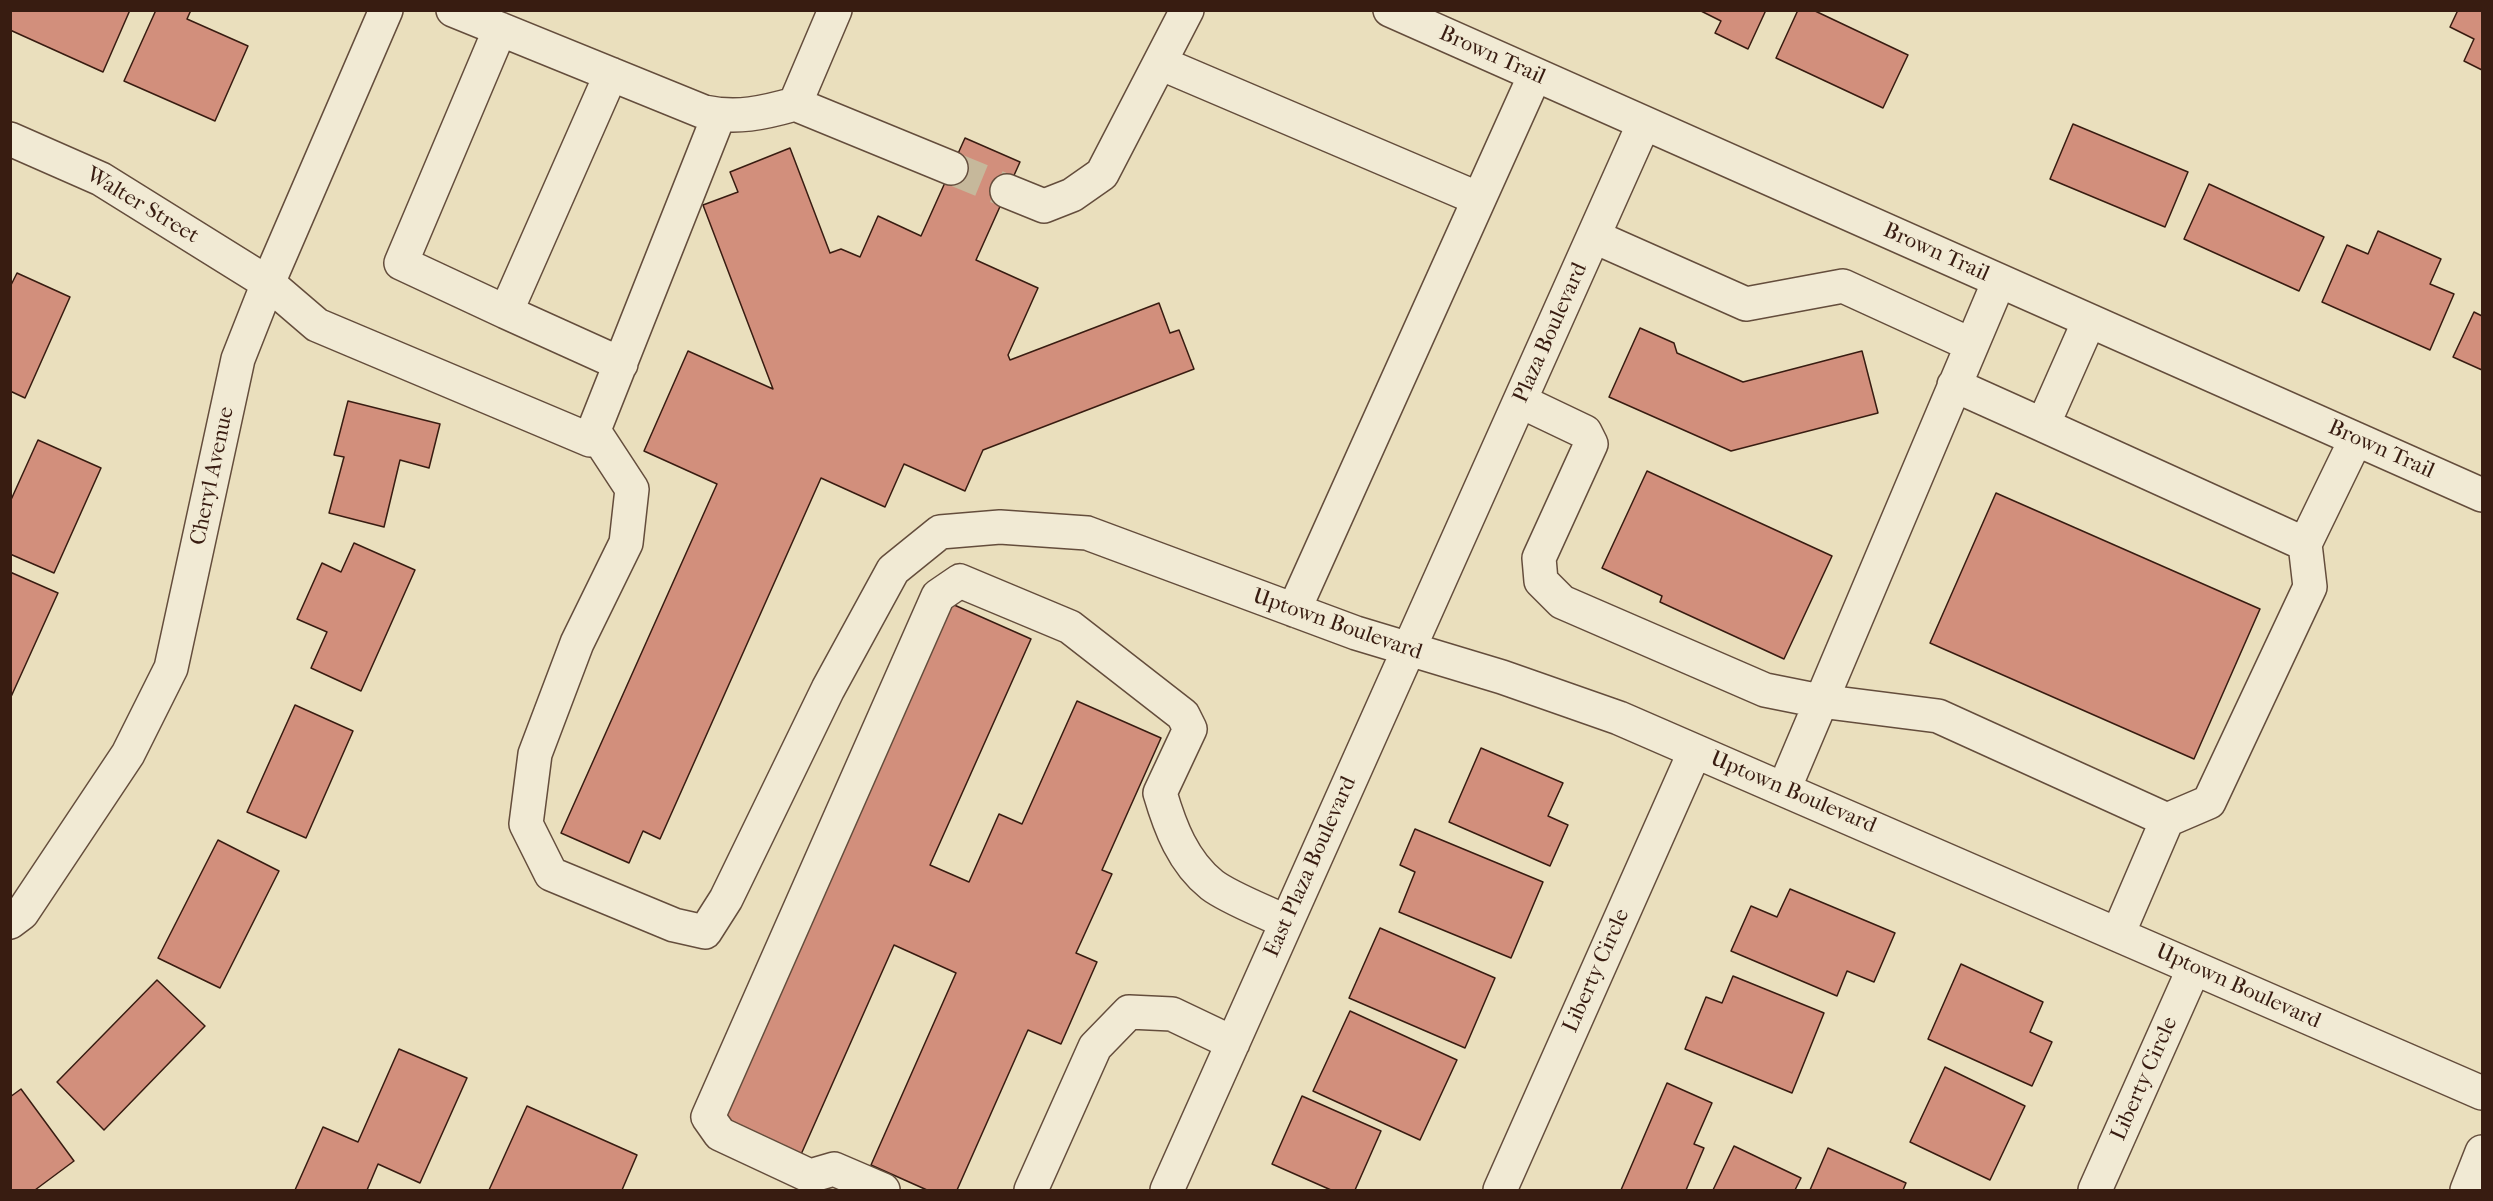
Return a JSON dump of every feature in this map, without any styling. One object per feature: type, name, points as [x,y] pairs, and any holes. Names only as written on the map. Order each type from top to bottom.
[{"type":"street","name":"Cheryl Avenue","points":[[10,922],[22,913],[128,754],[171,668],[238,359],[268,283],[386,10]]},
{"type":"street","points":[[453,10],[704,112],[730,117],[764,113],[795,104],[951,168]]},
{"type":"street","points":[[795,104],[835,10]]},
{"type":"street","points":[[1007,191],[1044,206],[1072,195],[1102,174],[1187,10]]},
{"type":"street","name":"Brown Trail","points":[[1390,10],[2482,495]]},
{"type":"street","points":[[500,29],[400,263],[621,364]]},
{"type":"street","points":[[1160,63],[1479,199]]},
{"type":"street","points":[[506,312],[611,74]]},
{"type":"street","points":[[1294,610],[1535,75]]},
{"type":"street","points":[[594,431],[719,115]]},
{"type":"street","name":"Plaza Boulevard","points":[[1456,543],[1644,123]]},
{"type":"street","name":"Walter Street","points":[[10,139],[102,179],[268,283],[317,325],[590,440],[594,431]]},
{"type":"street","points":[[1594,237],[1746,304],[1842,286],[1972,345]]},
{"type":"street","points":[[1784,789],[1999,281]]},
{"type":"street","points":[[2043,425],[2089,321]]},
{"type":"street","points":[[1954,385],[2306,544]]},
{"type":"street","points":[[1520,401],[1585,432],[1591,444],[1539,558],[1541,581],[1562,602],[1765,690],[1820,701],[1938,716],[2168,820]]},
{"type":"street","name":"Uptown Boulevard","points":[[594,431],[632,489],[626,543],[577,644],[535,754],[526,824],[551,874],[674,925],[705,932],[726,899],[828,689],[893,570],[940,532],[1000,527],[1087,533],[1407,651],[1534,688],[1619,718],[2482,1093]]},
{"type":"street","points":[[2118,934],[2168,820],[2209,802],[2310,587],[2306,544],[2356,439]]},
{"type":"street","name":"East Plaza Boulevard","points":[[1167,1191],[1456,543]]},
{"type":"street","points":[[883,1191],[834,1169],[810,1176],[720,1134],[708,1117],[938,596],[960,581],[1070,627],[1183,715],[1190,729],[1160,793],[1171,830],[1187,857],[1212,885],[1286,922]]},
{"type":"street","name":"Liberty Circle","points":[[1500,1191],[1695,751]]},
{"type":"street","name":"Liberty Circle","points":[[2095,1191],[2194,968]]},
{"type":"street","points":[[1031,1191],[1095,1047],[1129,1011],[1172,1014],[1233,1043]]},
{"type":"street","points":[[2467,1191],[2482,1152]]},
{"type":"building","points":[[10,10],[130,10],[103,72],[10,30]]},
{"type":"building","points":[[156,10],[191,10],[187,19],[248,46],[215,121],[124,81]]},
{"type":"building","points":[[1699,10],[1766,10],[1748,49],[1715,33],[1721,21]]},
{"type":"building","points":[[1798,10],[1813,10],[1908,55],[1883,108],[1776,58]]},
{"type":"building","points":[[2458,10],[2482,10],[2482,70],[2464,61],[2474,39],[2450,27]]},
{"type":"building","points":[[2073,124],[2188,172],[2165,227],[2050,179]]},
{"type":"building","points":[[965,138],[1020,162],[976,260],[1038,288],[1008,355],[1010,360],[1159,303],[1170,333],[1179,330],[1194,369],[983,450],[965,491],[904,464],[885,507],[821,478],[660,839],[643,831],[629,863],[561,833],[717,484],[644,451],[688,351],[773,389],[703,205],[738,192],[730,172],[790,148],[830,253],[841,249],[860,257],[878,216],[921,236]]},
{"type":"building","points":[[2209,184],[2324,237],[2299,291],[2184,239]]},
{"type":"building","points":[[2378,231],[2441,259],[2430,284],[2454,294],[2430,350],[2322,302],[2347,245],[2368,254]]},
{"type":"building","points":[[17,273],[70,297],[25,398],[10,391],[10,287]]},
{"type":"building","points":[[2474,312],[2482,316],[2482,370],[2453,357]]},
{"type":"building","points":[[1640,328],[1674,343],[1677,353],[1743,382],[1862,351],[1878,413],[1731,451],[1609,397]]},
{"type":"building","points":[[348,401],[440,424],[429,468],[400,460],[384,527],[329,513],[344,457],[334,455]]},
{"type":"building","points":[[38,440],[101,468],[54,573],[10,554],[10,502]]},
{"type":"building","points":[[1647,471],[1832,556],[1784,659],[1660,602],[1662,596],[1602,568]]},
{"type":"building","points":[[1996,493],[2260,609],[2194,759],[1930,643]]},
{"type":"building","points":[[354,543],[415,570],[361,691],[311,668],[327,632],[297,619],[322,563],[341,572]]},
{"type":"building","points":[[10,572],[58,593],[10,699]]},
{"type":"building","points":[[952,604],[1031,639],[930,865],[969,882],[999,814],[1022,824],[1077,701],[1161,738],[1102,870],[1112,874],[1076,953],[1097,962],[1061,1044],[1028,1030],[957,1190],[927,1190],[871,1165],[956,973],[894,945],[799,1159],[721,1124]]},
{"type":"building","points":[[295,705],[353,731],[306,838],[247,812]]},
{"type":"building","points":[[1481,748],[1563,783],[1548,816],[1568,825],[1550,866],[1449,822]]},
{"type":"building","points":[[1415,829],[1543,882],[1511,958],[1399,912],[1415,872],[1400,865]]},
{"type":"building","points":[[218,840],[279,871],[220,988],[158,958]]},
{"type":"building","points":[[1790,889],[1895,933],[1874,982],[1847,971],[1837,996],[1731,951],[1751,906],[1777,917]]},
{"type":"building","points":[[1380,928],[1495,978],[1465,1048],[1349,998]]},
{"type":"building","points":[[1961,964],[2043,1002],[2030,1032],[2052,1042],[2032,1086],[1928,1039]]},
{"type":"building","points":[[1733,976],[1824,1013],[1792,1093],[1685,1049],[1706,997],[1722,1003]]},
{"type":"building","points":[[157,980],[205,1026],[104,1130],[57,1082]]},
{"type":"building","points":[[1350,1011],[1457,1060],[1420,1140],[1313,1091]]},
{"type":"building","points":[[399,1049],[467,1078],[420,1183],[378,1164],[367,1190],[295,1190],[323,1127],[358,1142]]},
{"type":"building","points":[[1945,1067],[2025,1106],[1990,1180],[1910,1142]]},
{"type":"building","points":[[1667,1083],[1712,1103],[1694,1144],[1704,1148],[1686,1190],[1621,1190]]},
{"type":"building","points":[[21,1089],[74,1161],[35,1190],[12,1190],[10,1188],[10,1097]]},
{"type":"building","points":[[1302,1096],[1381,1131],[1355,1190],[1331,1190],[1272,1164]]},
{"type":"building","points":[[527,1106],[637,1155],[622,1190],[489,1190]]},
{"type":"building","points":[[1734,1146],[1801,1178],[1795,1190],[1713,1190]]},
{"type":"building","points":[[1828,1148],[1906,1183],[1903,1190],[1810,1190]]},
{"type":"tunnel","points":[[951,168],[1007,191]]}]
